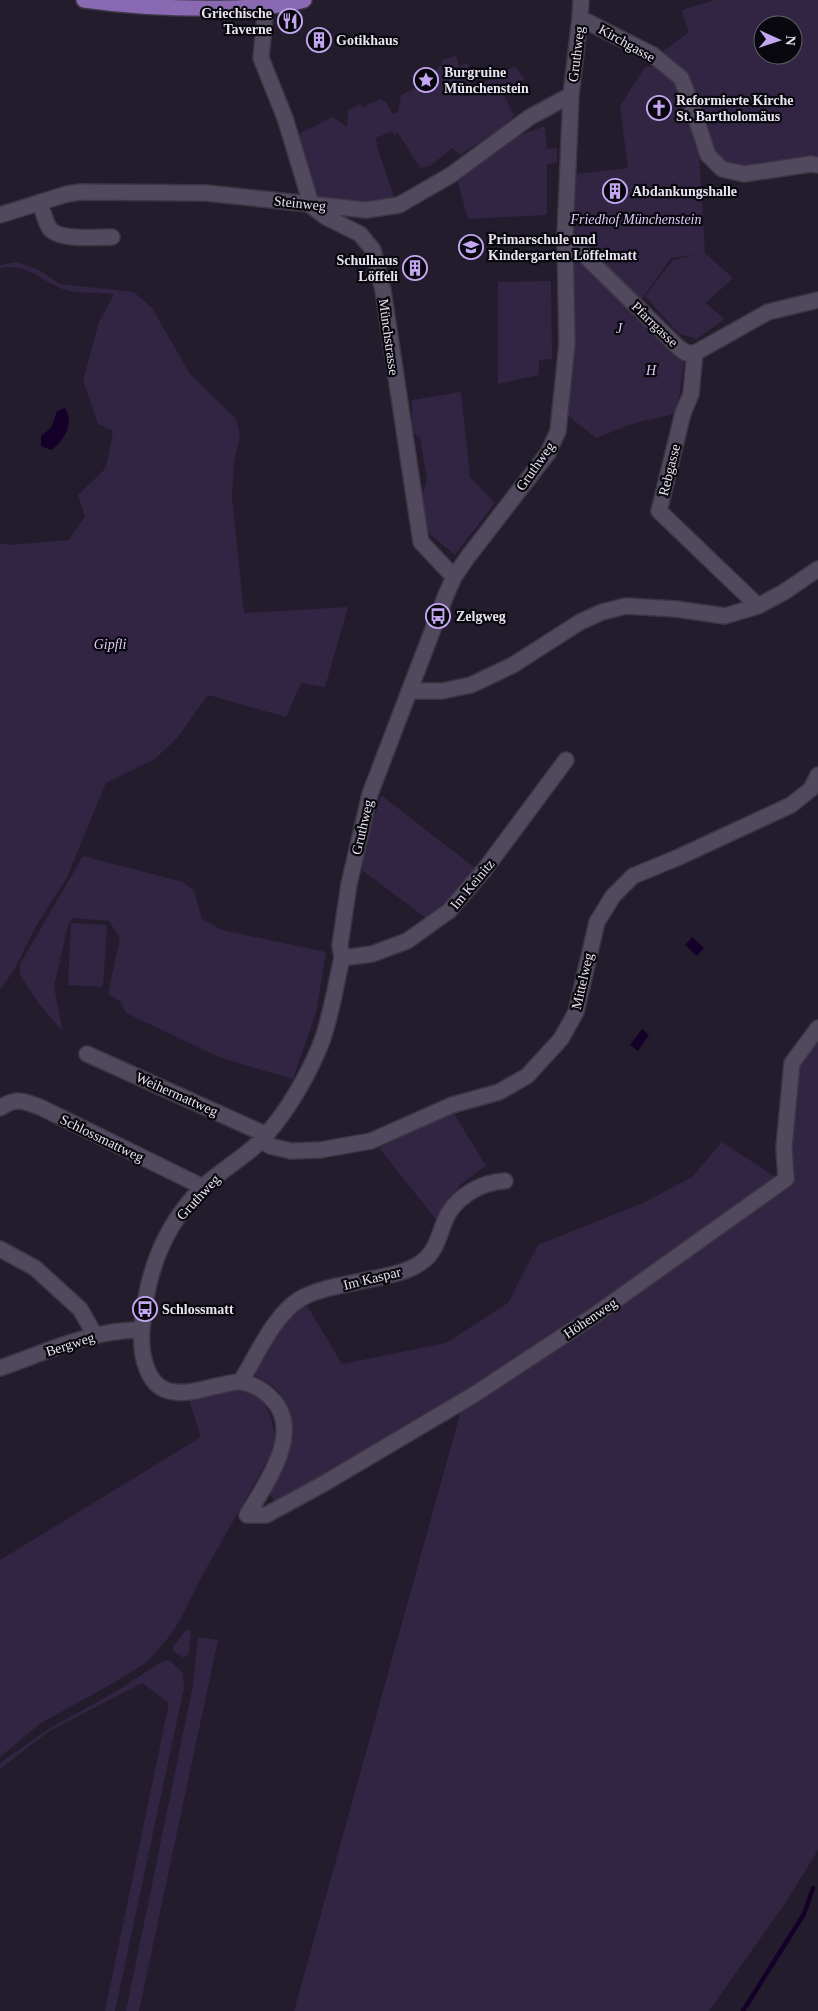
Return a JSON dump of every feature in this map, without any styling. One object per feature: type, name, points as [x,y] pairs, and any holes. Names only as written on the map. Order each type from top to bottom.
[{"type":"main road","points":[[84,0],[148,6],[217,4],[259,7],[304,0]]},
{"type":"street","name":"Gruthweg","points":[[241,1381],[188,1392],[164,1390],[156,1385],[146,1370],[142,1330],[153,1265],[163,1240],[180,1214],[203,1187],[264,1137],[300,1088],[320,1045],[342,958],[340,945],[349,884],[367,803],[409,691],[454,577],[548,453],[558,432],[567,344],[565,236],[571,95],[581,0]]},
{"type":"street","points":[[259,7],[265,16],[261,58],[285,118],[309,197],[309,204]]},
{"type":"street","name":"Kirchgasse","points":[[580,18],[652,55],[681,78],[708,155],[722,168],[744,174],[811,164],[818,165]]},
{"type":"street","name":"Steinweg","points":[[0,216],[40,202],[81,192],[206,193],[366,210],[399,205],[450,175],[530,117],[571,95]]},
{"type":"street","points":[[40,202],[47,224],[51,230],[59,235],[112,237]]},
{"type":"street","name":"Münchstrasse","points":[[309,204],[326,217],[360,234],[373,250],[382,290],[421,542],[454,577]]},
{"type":"street","name":"Pfarrgasse","points":[[565,236],[686,353],[695,353],[768,312],[818,300]]},
{"type":"street","name":"Rebgasse","points":[[695,353],[691,394],[683,413],[671,454],[659,511],[758,606]]},
{"type":"street","points":[[409,691],[442,691],[472,685],[514,665],[580,622],[602,612],[626,606],[676,609],[725,616],[758,606],[818,570]]},
{"type":"street","name":"Im Keinitz","points":[[342,958],[372,954],[407,940],[449,911],[486,869],[566,760]]},
{"type":"street","name":"Mittelweg","points":[[264,1137],[270,1146],[291,1151],[320,1150],[371,1141],[452,1105],[499,1092],[527,1076],[561,1039],[576,1012],[597,922],[613,896],[632,876],[679,858],[791,805],[811,789],[818,776]]},
{"type":"street","name":"Höhenweg","points":[[241,1381],[254,1385],[274,1401],[283,1423],[282,1450],[247,1515],[266,1515],[323,1484],[475,1394],[592,1317],[786,1179],[784,1147],[792,1063],[818,1028]]},
{"type":"street","name":"Weihermattweg","points":[[87,1054],[264,1137]]},
{"type":"street","name":"Schlossmattweg","points":[[0,1108],[11,1101],[24,1101],[40,1107],[203,1187]]},
{"type":"street","name":"Im Kaspar","points":[[241,1381],[284,1311],[302,1298],[330,1288],[391,1275],[416,1266],[426,1259],[448,1215],[456,1205],[476,1188],[491,1182],[505,1181]]},
{"type":"street","points":[[0,1249],[35,1268],[80,1309],[95,1335]]},
{"type":"street","name":"Bergweg","points":[[0,1368],[95,1335],[125,1330],[142,1330]]},
{"type":"green space","points":[[715,0],[818,0],[818,158],[743,167],[729,163],[711,151],[701,120],[659,54],[689,32],[681,10]]},
{"type":"green space","points":[[456,56],[459,66],[468,63],[469,82],[475,87],[515,66],[524,79],[502,92],[514,115],[510,120],[498,131],[460,155],[452,148],[430,166],[420,168],[398,133],[394,135],[392,131],[376,138],[378,150],[394,196],[378,202],[350,199],[348,203],[318,199],[295,136],[333,117],[347,127],[348,110],[359,104],[365,108],[368,104],[380,99],[386,102],[393,114],[398,112],[401,95],[434,79],[432,74],[442,64],[442,60]]},
{"type":"green space","name":"Friedhof Münchenstein","points":[[645,67],[654,67],[670,74],[678,85],[699,151],[705,253],[733,278],[706,303],[724,319],[697,339],[679,334],[645,296],[673,260],[694,255],[671,258],[641,300],[572,229],[575,174],[628,168],[620,106]]},
{"type":"green space","points":[[545,126],[547,149],[557,148],[557,163],[547,164],[547,215],[468,219],[457,179],[510,139]]},
{"type":"green space","name":"Friedhof Münchenstein","points":[[576,257],[684,362],[678,404],[674,414],[635,423],[596,438],[567,415],[575,343],[573,262]]},
{"type":"green space","name":"Gipfli","points":[[16,262],[39,270],[60,284],[134,292],[152,308],[190,374],[236,419],[240,435],[234,463],[232,497],[244,613],[348,607],[325,687],[301,683],[286,717],[208,695],[177,738],[155,759],[106,783],[67,877],[35,928],[14,970],[0,990],[0,543],[10,545],[69,540],[85,516],[78,495],[106,468],[113,431],[98,424],[83,380],[99,322],[114,294],[70,291],[20,268],[0,268],[0,265]]},
{"type":"green space","points":[[551,281],[552,359],[539,360],[539,375],[498,384],[498,282]]},
{"type":"green space","points":[[461,392],[470,477],[495,503],[455,555],[427,532],[422,494],[427,480],[420,438],[412,432],[412,400]]},
{"type":"green space","points":[[381,795],[475,868],[449,899],[426,918],[359,868]]},
{"type":"green space","points":[[83,856],[183,882],[194,891],[202,919],[222,930],[326,952],[316,1013],[293,1079],[221,1058],[126,1013],[120,1001],[108,994],[120,938],[109,921],[72,918],[67,929],[54,987],[63,1032],[39,1004],[20,975],[20,964]]},
{"type":"green space","points":[[71,923],[107,925],[103,987],[68,985]]},
{"type":"green space","points":[[818,1028],[818,1850],[786,1902],[709,2011],[294,2011],[462,1407],[785,1185],[792,1063]]},
{"type":"green space","points":[[453,1112],[486,1166],[460,1185],[438,1222],[379,1148]]},
{"type":"green space","points":[[722,1142],[777,1178],[723,1218],[476,1388],[282,1501],[274,1500],[269,1493],[289,1453],[293,1433],[292,1422],[285,1401],[273,1386],[255,1375],[255,1370],[286,1320],[305,1302],[342,1364],[446,1343],[508,1303],[538,1245],[643,1203],[692,1177]]},
{"type":"green space","points":[[233,1388],[251,1393],[264,1402],[271,1417],[275,1437],[270,1456],[202,1576],[180,1620],[168,1638],[147,1662],[117,1681],[41,1723],[0,1757],[0,1560],[201,1437],[189,1400],[212,1392]]},
{"type":"green space","points":[[186,1630],[191,1631],[189,1653],[184,1658],[173,1651],[173,1647]]},
{"type":"green space","points":[[198,1637],[218,1640],[139,2011],[126,2011],[193,1685]]},
{"type":"green space","points":[[169,1660],[183,1673],[184,1688],[115,2011],[105,2011],[169,1703],[142,1683],[48,1732],[0,1769],[0,1763],[50,1728],[117,1691],[161,1662]]},
{"type":"shaded area","points":[[65,408],[69,420],[64,437],[51,450],[41,446],[41,436],[51,428],[57,411]]},
{"type":"shaded area","points":[[692,937],[704,948],[697,956],[685,945]]},
{"type":"shaded area","points":[[642,1029],[649,1035],[638,1051],[630,1045]]},
{"type":"waterway","points":[[743,2011],[804,1914],[813,1888]]},
{"type":"place","name":"Griechische Taverne","points":[[290,21]]},
{"type":"place","name":"Gotikhaus","points":[[319,40]]},
{"type":"place","name":"Burgruine Münchenstein","points":[[426,80]]},
{"type":"place","name":"Reformierte Kirche St. Bartholomäus","points":[[659,108]]},
{"type":"place","name":"Abdankungshalle","points":[[615,191]]},
{"type":"place","name":"Primarschule und Kindergarten Löffelmatt","points":[[471,247]]},
{"type":"place","name":"Schulhaus Löffeli","points":[[415,268]]},
{"type":"place","name":"Zelgweg","points":[[438,616]]},
{"type":"place","name":"Schlossmatt","points":[[145,1309]]},
{"type":"park label","name":"J","points":[[619,328]]},
{"type":"park label","name":"H","points":[[651,370]]}]
